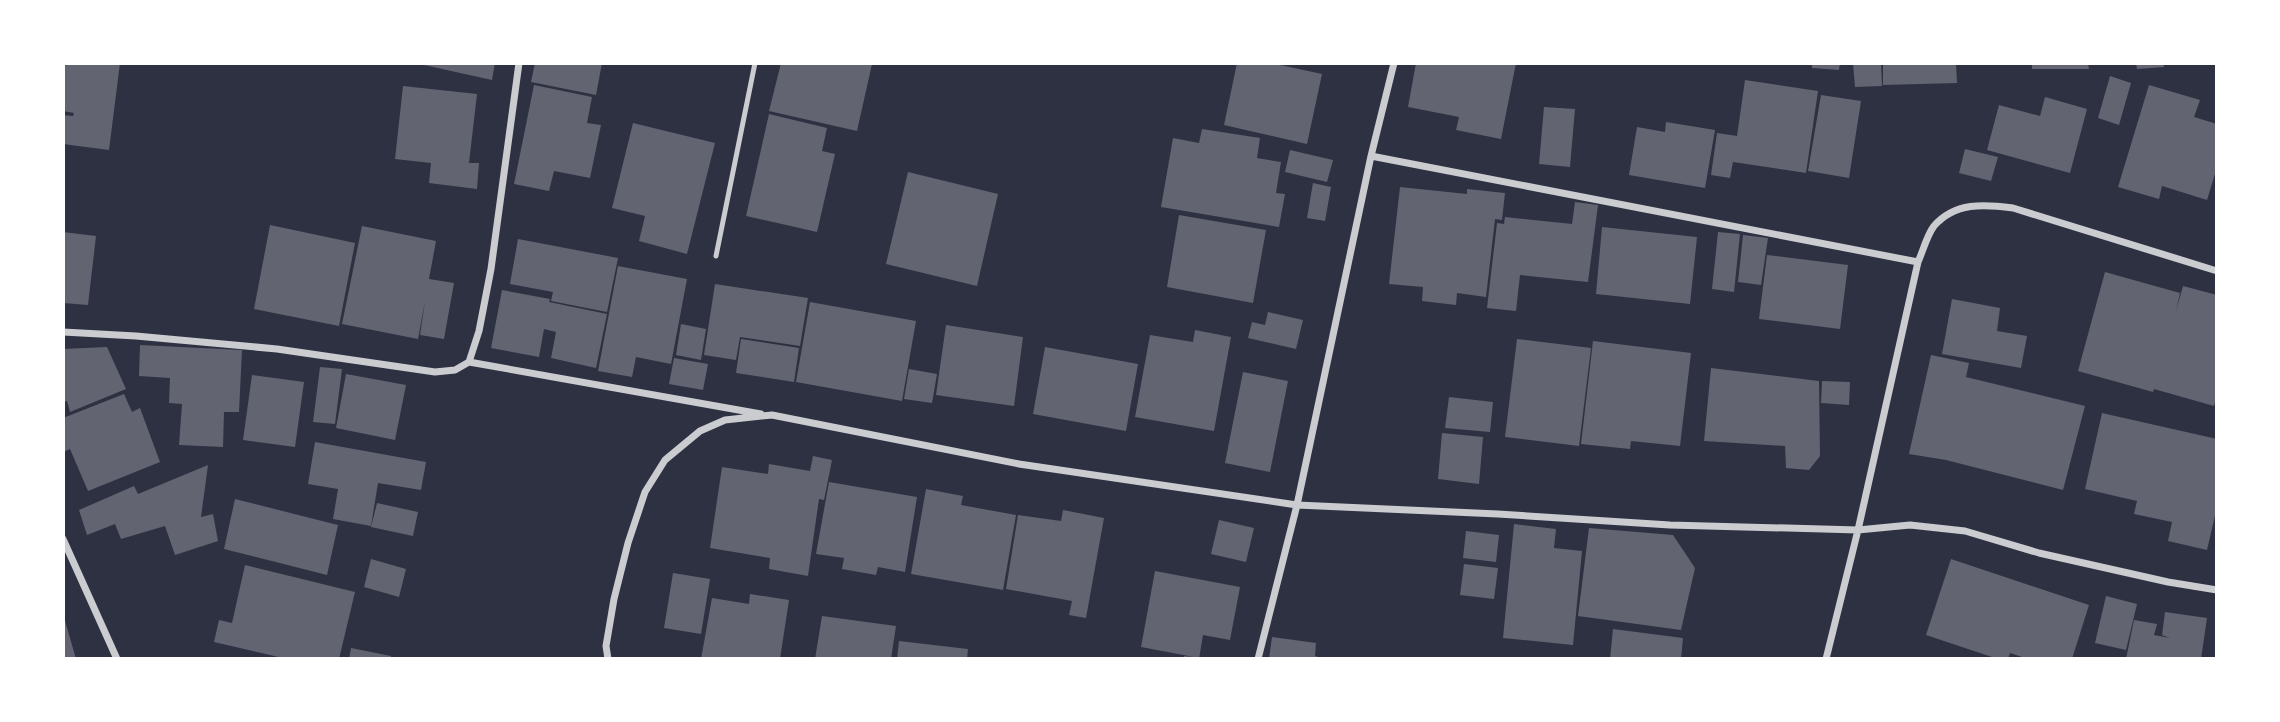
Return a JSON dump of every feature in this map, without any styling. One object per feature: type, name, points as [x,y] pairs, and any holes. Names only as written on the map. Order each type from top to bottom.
[{"type":"street","points":[[469,362],[479,331],[491,269],[519,63]]},
{"type":"street","points":[[1258,659],[1297,505],[1371,156],[1394,63]]},
{"type":"street","points":[[1371,156],[1918,262]]},
{"type":"street","points":[[1826,659],[1918,262],[1934,226],[1958,208],[1984,204],[2013,208],[2217,271]]},
{"type":"street","points":[[63,332],[277,349],[435,372],[455,370],[469,362],[772,415],[1019,464],[1297,505],[1670,525],[1858,530],[1910,525],[1965,531],[2039,553],[2168,582],[2217,590]]},
{"type":"street","points":[[608,659],[606,646],[614,599],[628,543],[645,492],[665,460],[700,432],[725,420],[772,415]]},
{"type":"street","points":[[63,539],[117,659]]},
{"type":"lane","points":[[716,256],[755,63]]},
{"type":"building","points":[[63,63],[120,63],[109,150],[63,144],[63,115],[73,116],[74,113],[63,111]]},
{"type":"building","points":[[415,63],[495,63],[492,80]]},
{"type":"building","points":[[535,63],[602,63],[596,95],[531,82]]},
{"type":"building","points":[[781,63],[872,64],[857,131],[769,111]]},
{"type":"building","points":[[1237,63],[1271,63],[1322,74],[1307,144],[1224,125]]},
{"type":"building","points":[[1416,63],[1516,63],[1501,139],[1456,130],[1459,117],[1408,107]]},
{"type":"building","points":[[1812,63],[1840,63],[1839,70],[1812,68]]},
{"type":"building","points":[[1853,63],[1881,63],[1882,86],[1855,87]]},
{"type":"building","points":[[1883,63],[1956,63],[1957,83],[1883,85]]},
{"type":"building","points":[[2032,63],[2088,63],[2089,69],[2032,69]]},
{"type":"building","points":[[2136,63],[2163,63],[2164,67],[2137,69]]},
{"type":"building","points":[[2110,76],[2131,83],[2119,125],[2098,118]]},
{"type":"building","points":[[1745,80],[1818,91],[1806,173],[1733,162],[1730,178],[1711,175],[1717,133],[1737,136]]},
{"type":"building","points":[[534,85],[592,97],[587,123],[601,125],[590,178],[554,171],[549,191],[514,184]]},
{"type":"building","points":[[2149,85],[2200,100],[2194,117],[2217,124],[2217,167],[2207,200],[2162,186],[2159,199],[2118,187]]},
{"type":"building","points":[[403,86],[477,94],[469,163],[479,163],[477,189],[429,183],[431,163],[395,159]]},
{"type":"building","points":[[1821,95],[1861,101],[1849,178],[1808,171]]},
{"type":"building","points":[[2045,97],[2087,109],[2070,173],[1987,150],[1999,105],[2040,116]]},
{"type":"building","points":[[1544,107],[1575,109],[1570,167],[1539,164]]},
{"type":"building","points":[[769,114],[827,128],[822,151],[835,154],[817,232],[746,216]]},
{"type":"building","points":[[1666,122],[1715,130],[1705,188],[1629,175],[1637,127],[1665,132]]},
{"type":"building","points":[[633,123],[715,143],[687,254],[639,241],[645,216],[612,208]]},
{"type":"building","points":[[1202,129],[1260,138],[1257,158],[1281,162],[1276,193],[1285,194],[1279,227],[1161,207],[1173,138],[1199,143]]},
{"type":"building","points":[[1965,149],[1998,157],[1991,181],[1959,173]]},
{"type":"building","points":[[1290,150],[1333,160],[1327,182],[1285,172]]},
{"type":"building","points":[[908,172],[998,194],[977,286],[886,264]]},
{"type":"building","points":[[1313,183],[1331,187],[1325,221],[1307,218]]},
{"type":"building","points":[[1400,187],[1467,194],[1467,189],[1505,193],[1502,220],[1495,219],[1486,297],[1457,293],[1456,305],[1422,301],[1423,287],[1389,284]]},
{"type":"building","points":[[1575,202],[1598,205],[1588,282],[1520,275],[1516,311],[1487,308],[1497,223],[1504,224],[1505,217],[1572,224]]},
{"type":"building","points":[[1179,215],[1266,230],[1253,303],[1167,287]]},
{"type":"building","points":[[270,225],[355,243],[339,326],[254,309]]},
{"type":"building","points":[[362,226],[436,241],[429,279],[454,283],[444,339],[420,335],[425,301],[418,339],[342,324]]},
{"type":"building","points":[[1602,227],[1697,237],[1690,304],[1596,294]]},
{"type":"building","points":[[63,232],[96,236],[88,305],[63,303]]},
{"type":"building","points":[[1718,232],[1740,234],[1734,292],[1712,289]]},
{"type":"building","points":[[1743,235],[1768,238],[1761,285],[1738,282]]},
{"type":"building","points":[[518,239],[618,258],[607,312],[551,301],[553,292],[510,284]]},
{"type":"building","points":[[1767,255],[1848,265],[1840,329],[1759,319]]},
{"type":"building","points":[[618,266],[687,279],[671,364],[636,357],[632,377],[598,371]]},
{"type":"building","points":[[2105,272],[2180,293],[2176,311],[2183,286],[2217,295],[2217,394],[2214,406],[2078,371]]},
{"type":"building","points":[[715,284],[808,298],[800,346],[740,337],[736,360],[704,355]]},
{"type":"building","points":[[502,290],[607,314],[596,368],[551,358],[556,332],[544,329],[539,357],[491,348]]},
{"type":"building","points":[[1952,299],[2000,308],[1997,331],[2027,336],[2021,368],[1942,354]]},
{"type":"building","points":[[810,302],[916,321],[902,401],[796,382]]},
{"type":"building","points":[[1268,312],[1303,320],[1296,349],[1248,338],[1252,322],[1265,325]]},
{"type":"building","points":[[681,324],[706,329],[701,360],[676,355]]},
{"type":"building","points":[[946,325],[1023,337],[1014,406],[936,395]]},
{"type":"building","points":[[1195,330],[1231,337],[1214,431],[1135,417],[1150,335],[1193,342]]},
{"type":"building","points":[[741,339],[799,348],[794,382],[736,373]]},
{"type":"building","points":[[1517,339],[1591,348],[1579,446],[1505,437]]},
{"type":"building","points":[[1593,341],[1691,353],[1680,446],[1631,441],[1630,449],[1581,444]]},
{"type":"building","points":[[140,345],[242,350],[239,412],[224,412],[223,447],[179,445],[182,404],[169,403],[170,378],[139,376]]},
{"type":"building","points":[[107,347],[126,389],[70,412],[67,401],[63,402],[63,349]]},
{"type":"building","points":[[1045,347],[1138,364],[1126,431],[1033,414]]},
{"type":"building","points":[[1931,355],[1969,363],[1966,377],[2085,406],[2063,490],[1946,460],[1909,454]]},
{"type":"building","points":[[674,358],[708,364],[703,390],[669,384]]},
{"type":"building","points":[[320,367],[342,369],[335,424],[313,422]]},
{"type":"building","points":[[1711,368],[1819,381],[1820,456],[1809,470],[1786,468],[1785,446],[1704,441]]},
{"type":"building","points":[[909,369],[937,374],[932,403],[904,399]]},
{"type":"building","points":[[1243,372],[1288,381],[1270,472],[1225,463]]},
{"type":"building","points":[[346,374],[406,385],[395,440],[336,428]]},
{"type":"building","points":[[252,375],[304,382],[295,447],[243,440]]},
{"type":"building","points":[[1822,381],[1850,382],[1849,405],[1821,403]]},
{"type":"building","points":[[124,394],[132,412],[140,408],[160,462],[88,491],[70,449],[63,452],[63,418]]},
{"type":"building","points":[[1449,397],[1493,402],[1490,432],[1445,428]]},
{"type":"building","points":[[2102,413],[2217,439],[2217,507],[2207,550],[2168,541],[2172,522],[2134,514],[2137,501],[2085,489]]},
{"type":"building","points":[[1442,433],[1483,437],[1479,484],[1438,479]]},
{"type":"building","points":[[315,442],[426,462],[421,490],[378,483],[371,526],[333,519],[338,489],[308,484]]},
{"type":"building","points":[[813,456],[832,460],[824,500],[819,499],[808,576],[769,569],[770,558],[710,548],[722,467],[768,474],[769,464],[810,471]]},
{"type":"building","points":[[208,465],[201,517],[213,514],[218,541],[175,555],[165,526],[121,539],[115,524],[87,535],[79,510],[134,486],[138,494]]},
{"type":"building","points":[[829,482],[917,497],[905,572],[878,567],[876,575],[842,569],[844,558],[816,554]]},
{"type":"building","points":[[926,489],[963,496],[961,505],[1016,515],[1003,590],[911,574]]},
{"type":"building","points":[[235,499],[338,525],[327,575],[224,549]]},
{"type":"building","points":[[377,503],[418,512],[413,536],[371,527]]},
{"type":"building","points":[[1063,510],[1104,518],[1086,618],[1069,615],[1072,601],[1006,589],[1018,515],[1061,521]]},
{"type":"building","points":[[1219,520],[1254,528],[1246,562],[1211,554]]},
{"type":"building","points":[[1514,524],[1556,529],[1554,548],[1582,551],[1573,645],[1503,638]]},
{"type":"building","points":[[1589,528],[1673,535],[1695,568],[1681,630],[1578,616]]},
{"type":"building","points":[[1466,531],[1499,535],[1496,562],[1463,558]]},
{"type":"building","points":[[371,559],[406,569],[399,597],[364,587]]},
{"type":"building","points":[[1951,559],[2089,605],[2072,659],[2028,659],[2010,653],[2008,659],[1998,659],[1926,635]]},
{"type":"building","points":[[1464,564],[1498,568],[1494,599],[1460,595]]},
{"type":"building","points":[[245,565],[355,592],[339,659],[287,659],[214,642],[219,620],[232,623]]},
{"type":"building","points":[[1155,571],[1240,587],[1230,640],[1203,635],[1199,659],[1184,659],[1184,656],[1194,657],[1141,647]]},
{"type":"building","points":[[673,573],[710,579],[701,634],[664,628]]},
{"type":"building","points":[[750,594],[789,600],[780,659],[701,659],[712,598],[749,604]]},
{"type":"building","points":[[2106,596],[2137,604],[2126,650],[2095,643]]},
{"type":"building","points":[[2165,612],[2207,618],[2201,659],[2126,659],[2134,620],[2157,624],[2154,635],[2170,638],[2162,635]]},
{"type":"building","points":[[822,616],[896,626],[891,659],[815,659]]},
{"type":"building","points":[[64,617],[76,659],[63,659]]},
{"type":"building","points":[[1613,629],[1683,638],[1681,659],[1610,659]]},
{"type":"building","points":[[1272,637],[1316,643],[1315,656],[1324,659],[1269,659]]},
{"type":"building","points":[[899,641],[968,649],[967,659],[897,659]]},
{"type":"building","points":[[351,648],[391,656],[391,659],[349,659]]}]
